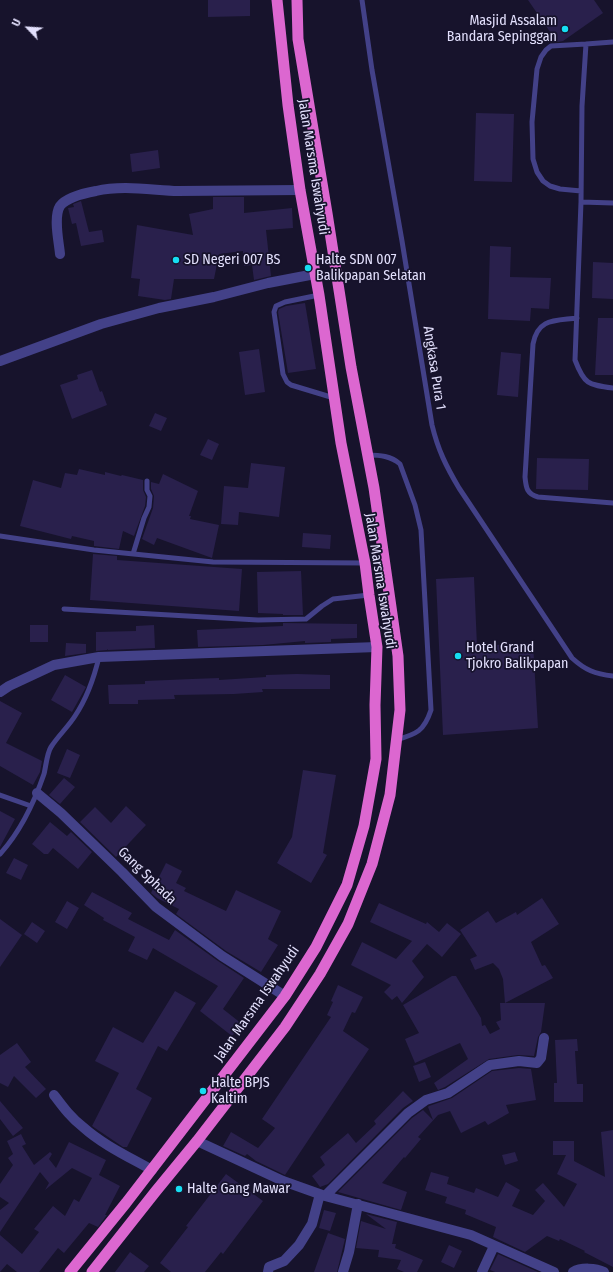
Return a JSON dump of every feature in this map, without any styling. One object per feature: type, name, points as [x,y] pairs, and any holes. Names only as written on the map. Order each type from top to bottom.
[{"type":"highway","name":"Jalan Marsma Iswahyudi","points":[[70,1272],[152,1170],[285,996],[316,947],[347,885],[364,826],[376,759],[375,705],[377,647],[365,563],[341,443],[319,295],[300,190],[288,105],[277,0]]},
{"type":"highway","name":"Jalan Marsma Iswahyudi","points":[[92,1272],[197,1142],[285,1027],[320,974],[348,924],[372,864],[390,795],[400,710],[398,656],[374,488],[351,367],[298,40],[297,0]]},
{"type":"street","points":[[60,254],[57,219],[61,206],[71,199],[96,190],[300,190]]},
{"type":"street","points":[[0,361],[101,324],[159,308],[214,297],[268,283],[315,274]]},
{"type":"street","points":[[0,692],[8,686],[54,665],[99,657],[377,647]]},
{"type":"street","name":"Gang Sphada","points":[[37,793],[61,813],[122,872],[156,908],[222,956],[285,996]]},
{"type":"street","points":[[268,1272],[269,1267],[284,1261],[298,1245],[312,1224],[323,1195],[408,1113],[426,1100],[448,1093],[490,1065],[519,1061],[537,1063],[541,1058],[544,1038]]},
{"type":"street","points":[[54,1095],[68,1113],[83,1128],[95,1137],[152,1170]]},
{"type":"street","points":[[197,1142],[283,1181],[323,1195],[471,1235],[554,1272]]},
{"type":"street","points":[[343,1272],[349,1252],[358,1204]]},
{"type":"street","points":[[482,1272],[494,1246]]},
{"type":"street","points":[[573,1272],[579,1269],[598,1270],[604,1272]]},
{"type":"lane","name":"Angkasa Pura 1","points":[[362,0],[372,70],[432,426],[437,447],[445,465],[459,488],[572,658],[580,666],[590,671],[613,676]]},
{"type":"lane","points":[[581,191],[560,189],[550,186],[543,181],[537,172],[533,159],[532,122],[537,69],[541,58],[546,50],[551,46],[613,42]]},
{"type":"lane","points":[[586,44],[582,106],[581,202],[575,360],[580,373],[587,382],[597,386],[613,388]]},
{"type":"lane","points":[[581,202],[613,203]]},
{"type":"lane","points":[[319,295],[285,302],[276,306],[275,316],[283,374],[287,382],[291,385],[334,398]]},
{"type":"lane","points":[[577,318],[550,322],[539,328],[535,333],[533,344],[525,477],[526,485],[527,490],[532,495],[538,497],[613,503]]},
{"type":"lane","points":[[367,455],[382,455],[400,464],[415,505],[421,530],[431,710],[427,722],[414,735],[396,740]]},
{"type":"lane","points":[[133,554],[149,507],[150,496],[147,488],[147,481]]},
{"type":"lane","points":[[0,536],[94,550],[224,562],[365,563]]},
{"type":"lane","points":[[64,609],[258,620],[290,620],[309,618],[322,606],[333,599],[369,595]]},
{"type":"lane","points":[[0,854],[8,845],[26,818],[47,766],[49,750],[75,716],[91,686],[99,657]]},
{"type":"lane","points":[[0,795],[31,806]]},
{"type":"building","points":[[208,0],[250,0],[250,16],[208,17]]},
{"type":"building","name":"Masjid Assalam Bandara Sepinggan","points":[[528,0],[594,0],[603,13],[563,41],[557,42]]},
{"type":"building","points":[[476,113],[514,114],[512,182],[474,181]]},
{"type":"building","points":[[158,150],[160,168],[132,172],[130,154]]},
{"type":"building","points":[[213,197],[244,197],[244,213],[292,208],[293,228],[266,230],[271,276],[254,280],[252,265],[244,266],[243,251],[219,254],[214,279],[174,279],[171,299],[165,300],[138,296],[140,279],[131,278],[137,225],[193,235],[189,214],[213,209]]},
{"type":"building","points":[[81,201],[89,232],[102,230],[104,242],[81,246],[76,223],[72,224],[68,208],[74,207],[73,204]]},
{"type":"building","points":[[490,246],[511,247],[510,277],[551,278],[549,309],[531,308],[530,321],[488,319]]},
{"type":"building","points":[[593,262],[613,263],[613,299],[592,298]]},
{"type":"building","points":[[305,303],[316,369],[288,373],[278,312],[279,309],[286,306]]},
{"type":"building","points":[[598,318],[613,318],[613,375],[595,375]]},
{"type":"building","points":[[259,349],[265,392],[245,395],[239,352]]},
{"type":"building","points":[[501,352],[521,354],[518,397],[497,395]]},
{"type":"building","points":[[92,370],[100,392],[102,391],[107,405],[72,419],[60,385],[78,379],[77,375]]},
{"type":"building","points":[[155,413],[167,418],[161,431],[149,426]]},
{"type":"building","points":[[208,439],[219,444],[212,460],[200,455]]},
{"type":"building","points":[[537,458],[589,459],[588,490],[536,489]]},
{"type":"building","points":[[251,463],[285,467],[279,517],[239,512],[238,525],[221,524],[224,486],[248,488]]},
{"type":"building","points":[[79,469],[105,475],[105,472],[143,480],[143,490],[146,497],[145,506],[134,536],[123,531],[119,549],[94,546],[94,541],[72,536],[71,539],[20,526],[33,480],[61,488],[65,473],[77,475]]},
{"type":"building","points":[[163,474],[198,491],[189,516],[191,516],[190,519],[219,525],[212,558],[157,538],[154,545],[142,539],[153,508],[154,496],[151,489],[151,482],[159,484]]},
{"type":"building","points":[[303,533],[331,535],[330,549],[302,547]]},
{"type":"building","points":[[93,554],[117,556],[117,560],[242,569],[239,611],[90,600]]},
{"type":"building","points":[[301,571],[303,615],[258,613],[257,572]]},
{"type":"building","points":[[474,577],[477,646],[533,643],[538,728],[443,735],[436,579]]},
{"type":"building","points":[[283,623],[357,624],[357,638],[331,639],[331,642],[305,643],[305,641],[263,645],[198,647],[197,630],[283,626]]},
{"type":"building","points":[[30,625],[48,625],[48,642],[30,642]]},
{"type":"building","points":[[154,625],[155,648],[108,649],[96,651],[96,632],[136,631],[136,626]]},
{"type":"building","points":[[66,643],[86,644],[86,653],[65,656]]},
{"type":"building","points":[[65,675],[86,687],[72,712],[51,700]]},
{"type":"building","points":[[266,675],[330,675],[330,689],[262,689],[263,692],[174,695],[175,699],[138,700],[138,704],[109,704],[108,685],[145,684],[145,681],[219,678],[219,680],[266,677]]},
{"type":"building","points":[[0,701],[22,713],[6,743],[42,761],[40,772],[33,785],[0,766]]},
{"type":"building","points":[[67,749],[80,755],[70,778],[57,773]]},
{"type":"building","points":[[303,770],[336,775],[323,853],[327,855],[311,883],[277,863],[292,837]]},
{"type":"building","points":[[64,778],[75,787],[60,804],[49,795]]},
{"type":"building","points":[[126,806],[146,825],[116,857],[80,822],[95,807],[111,823]]},
{"type":"building","points":[[0,811],[15,819],[0,847]]},
{"type":"building","points":[[50,822],[67,836],[71,832],[92,852],[78,869],[53,848],[48,854],[44,854],[32,844]]},
{"type":"building","points":[[14,858],[28,865],[21,880],[6,873]]},
{"type":"building","points":[[166,863],[182,871],[176,883],[186,888],[184,891],[226,911],[236,890],[281,911],[268,939],[278,945],[261,972],[226,951],[176,914],[179,909],[157,898],[151,893]]},
{"type":"building","points":[[92,892],[132,913],[128,919],[169,940],[175,930],[244,978],[223,1009],[242,1024],[232,1036],[200,1011],[218,986],[153,948],[147,960],[128,951],[135,937],[103,920],[104,918],[84,905]]},
{"type":"building","points":[[542,898],[559,924],[531,942],[542,966],[545,965],[553,978],[505,1003],[503,979],[499,969],[493,963],[475,970],[470,959],[477,956],[460,930],[488,911],[496,923],[516,912],[517,915]]},
{"type":"building","points":[[67,901],[79,908],[67,929],[55,922]]},
{"type":"building","points":[[379,903],[426,924],[427,922],[439,932],[447,923],[461,934],[442,957],[427,944],[412,961],[424,977],[402,1003],[397,996],[392,1000],[384,992],[391,985],[351,965],[362,942],[396,959],[412,941],[370,922]]},
{"type":"building","points":[[0,919],[22,935],[0,967]]},
{"type":"building","points":[[32,922],[45,931],[37,943],[24,934]]},
{"type":"building","points":[[452,976],[456,976],[481,1018],[482,1026],[485,1025],[490,1034],[500,1029],[496,1022],[501,1020],[500,1003],[545,1003],[541,1032],[538,1037],[534,1056],[518,1055],[489,1059],[438,1090],[434,1083],[468,1059],[460,1043],[415,1063],[405,1039],[419,1033],[403,1005]]},
{"type":"building","points":[[338,985],[363,997],[355,1013],[352,1012],[343,1031],[369,1049],[285,1175],[256,1161],[247,1154],[245,1156],[223,1146],[231,1132],[258,1148],[275,1128],[262,1119],[331,1017],[327,1015]]},
{"type":"building","points":[[175,991],[196,1003],[167,1051],[158,1046],[136,1089],[152,1098],[127,1147],[123,1147],[92,1126],[119,1073],[95,1061],[113,1027],[143,1043]]},
{"type":"building","points":[[577,1039],[578,1051],[575,1051],[577,1084],[583,1084],[583,1102],[554,1102],[554,1083],[557,1083],[555,1040]]},
{"type":"building","points":[[17,1043],[31,1062],[25,1067],[46,1089],[36,1098],[14,1076],[8,1087],[0,1083],[0,1055]]},
{"type":"building","points":[[425,1062],[431,1077],[419,1082],[413,1066]]},
{"type":"building","points":[[519,1068],[531,1069],[536,1100],[506,1105],[509,1113],[488,1125],[485,1121],[461,1133],[450,1111],[438,1115],[418,1137],[421,1139],[382,1183],[407,1192],[401,1210],[338,1192],[412,1118],[423,1110],[433,1120],[428,1107],[429,1106],[452,1098],[492,1071]]},
{"type":"building","points":[[403,1091],[413,1101],[403,1108],[328,1184],[320,1187],[312,1176],[325,1165],[320,1157],[348,1133],[356,1143],[376,1124],[374,1121]]},
{"type":"building","points":[[0,1101],[23,1128],[13,1136],[0,1119]]},
{"type":"building","points":[[613,1130],[613,1267],[560,1239],[559,1241],[547,1236],[525,1252],[493,1237],[496,1227],[465,1214],[466,1210],[445,1203],[447,1197],[425,1190],[431,1172],[449,1177],[447,1184],[474,1193],[476,1188],[498,1197],[506,1182],[520,1190],[512,1206],[533,1215],[545,1201],[535,1190],[543,1183],[564,1207],[577,1184],[557,1174],[566,1155],[553,1155],[553,1141],[574,1141],[574,1161],[605,1177],[601,1132]]},
{"type":"building","points":[[21,1134],[26,1144],[22,1146],[34,1165],[50,1152],[52,1154],[49,1159],[56,1168],[69,1142],[106,1160],[99,1175],[120,1186],[105,1215],[107,1215],[98,1227],[89,1223],[64,1253],[58,1248],[39,1272],[17,1272],[7,1264],[0,1272],[0,1235],[22,1254],[39,1232],[34,1229],[53,1206],[65,1216],[74,1199],[79,1202],[92,1178],[72,1168],[45,1190],[49,1183],[40,1172],[0,1232],[0,1210],[9,1203],[0,1197],[0,1184],[13,1165],[8,1158],[13,1154],[7,1141]]},
{"type":"building","points":[[515,1152],[518,1161],[505,1165],[502,1155]]},
{"type":"building","points":[[226,1174],[263,1201],[223,1254],[221,1252],[205,1272],[171,1272],[160,1263]]},
{"type":"building","points":[[324,1210],[336,1213],[330,1231],[319,1228]]},
{"type":"building","points":[[366,1214],[397,1222],[392,1244],[396,1244],[395,1248],[423,1260],[417,1272],[404,1272],[397,1269],[401,1260],[378,1257],[379,1250],[356,1248],[361,1221],[386,1229]]},
{"type":"building","points":[[328,1233],[345,1239],[337,1272],[314,1272]]},
{"type":"building","points":[[449,1245],[462,1251],[454,1268],[441,1262]]},
{"type":"building","points":[[130,1252],[149,1266],[144,1272],[115,1272]]},
{"type":"building","points":[[498,1254],[538,1272],[495,1272],[490,1270]]},
{"type":"place","name":"Masjid Assalam Bandara Sepinggan","points":[[565,29]]},
{"type":"place","name":"SD Negeri 007 BS","points":[[176,260]]},
{"type":"place","name":"Halte SDN 007 Balikpapan Selatan","points":[[308,268]]},
{"type":"place","name":"Hotel Grand Tjokro Balikpapan","points":[[458,656]]},
{"type":"place","name":"Halte BPJS Kaltim","points":[[203,1091]]},
{"type":"place","name":"Halte Gang Mawar","points":[[179,1189]]}]
